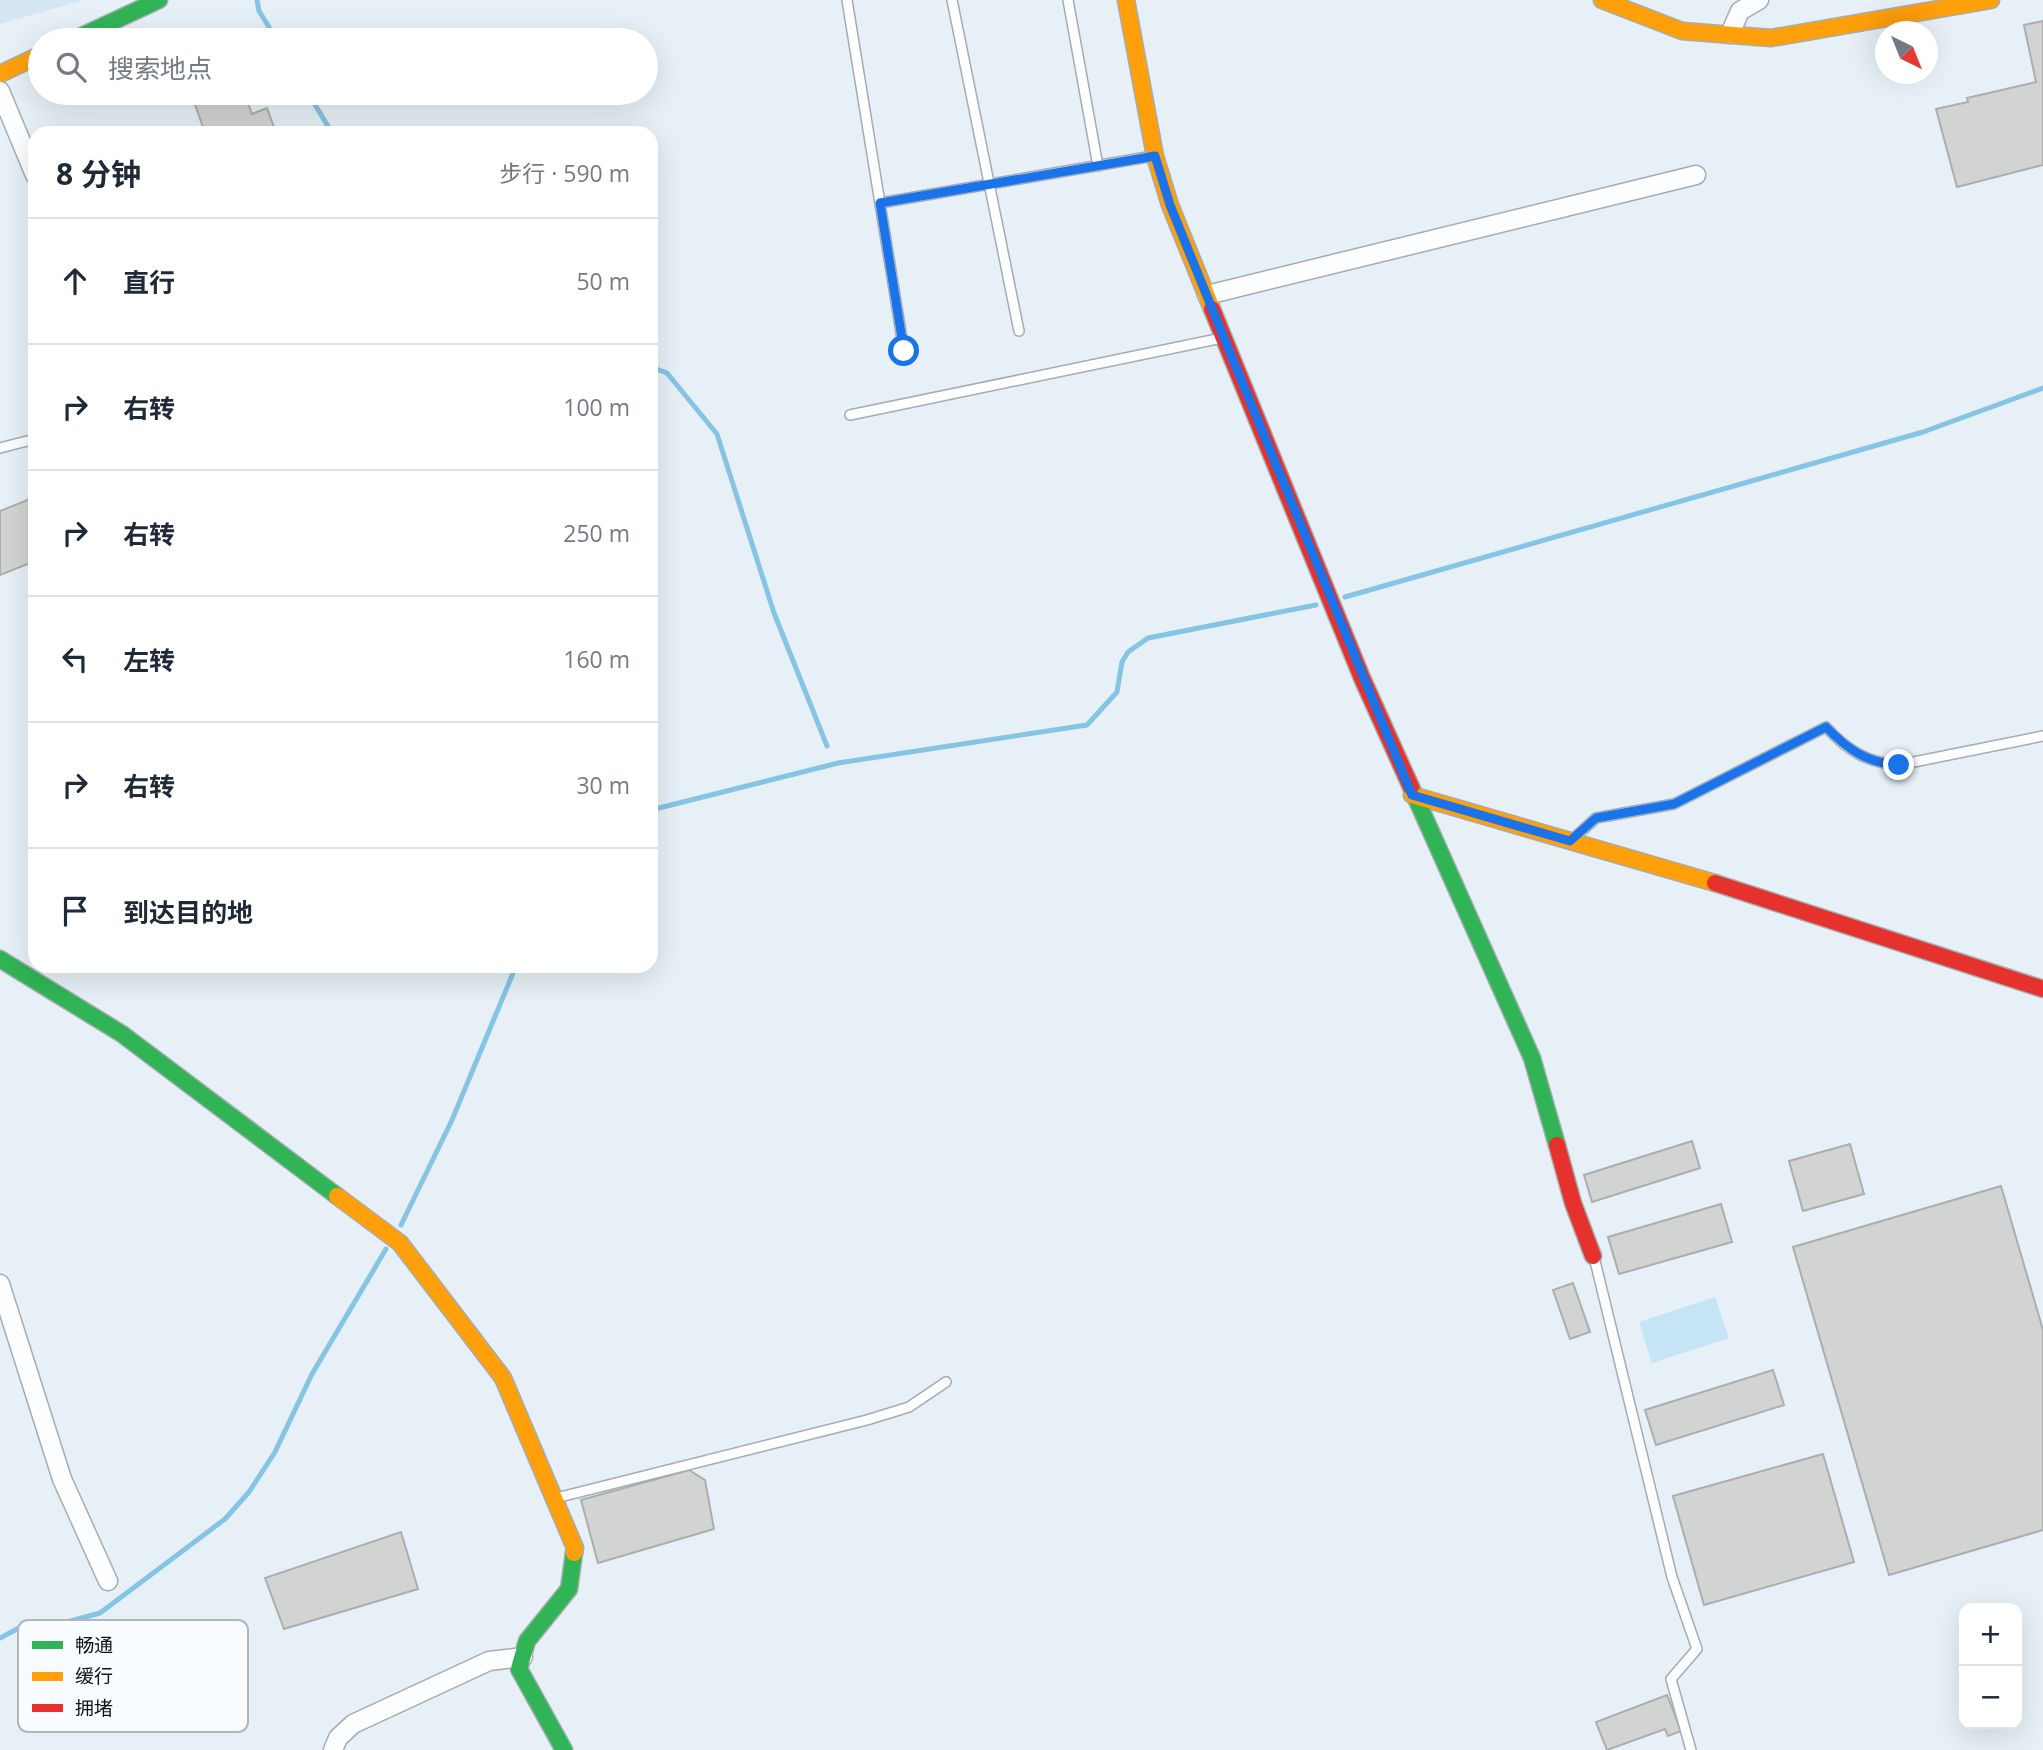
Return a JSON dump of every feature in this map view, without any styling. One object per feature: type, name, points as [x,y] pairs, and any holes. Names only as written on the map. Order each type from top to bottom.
[{"type":"street","points":[[99,28],[159,0]]},
{"type":"street","points":[[1126,0],[1155,156],[1170,205],[1412,795],[1532,1058],[1573,1203],[1593,1256]]},
{"type":"street","points":[[1602,0],[1682,31],[1772,38],[1991,0]]},
{"type":"street","points":[[1730,34],[1740,11],[1759,0]]},
{"type":"street","points":[[0,74],[28,61]]},
{"type":"street","points":[[0,91],[28,158]]},
{"type":"street","points":[[1207,295],[1696,175]]},
{"type":"street","points":[[1412,795],[1790,905],[2043,989]]},
{"type":"street","points":[[0,959],[122,1034],[400,1243],[503,1378],[575,1548],[569,1589],[527,1641],[519,1670],[564,1750]]},
{"type":"street","points":[[0,1284],[62,1479],[108,1581]]},
{"type":"street","points":[[333,1750],[338,1738],[353,1724],[489,1661],[523,1657]]},
{"type":"lane","points":[[847,0],[904,351]]},
{"type":"lane","points":[[952,0],[992,184],[1019,331]]},
{"type":"lane","points":[[1068,0],[1098,166]]},
{"type":"lane","points":[[880,203],[1155,156]]},
{"type":"lane","points":[[850,415],[1224,338]]},
{"type":"lane","points":[[0,447],[28,441]]},
{"type":"lane","points":[[1570,841],[1596,818],[1674,804],[1826,727],[1861,757],[1878,764],[1899,765],[2043,736]]},
{"type":"lane","points":[[1593,1256],[1672,1577],[1697,1649],[1671,1679],[1691,1750]]},
{"type":"lane","points":[[554,1498],[867,1420],[909,1407],[946,1382]]},
{"type":"shaded area","points":[[0,0],[84,0],[0,24]]},
{"type":"shaded area","points":[[1715,1297],[1729,1338],[1652,1363],[1639,1322]]},
{"type":"building","points":[[2043,21],[2043,165],[1957,187],[1936,109],[1968,102],[1967,98],[2036,82],[2024,25]]},
{"type":"building","points":[[195,105],[249,105],[252,114],[267,108],[273,126],[203,126]]},
{"type":"building","points":[[28,500],[28,564],[0,575],[0,511]]},
{"type":"building","points":[[1692,1141],[1700,1168],[1592,1202],[1584,1175]]},
{"type":"building","points":[[1850,1144],[1864,1194],[1803,1211],[1789,1161]]},
{"type":"building","points":[[2001,1186],[2043,1330],[2043,1530],[1889,1575],[1793,1247]]},
{"type":"building","points":[[1721,1204],[1732,1242],[1619,1274],[1608,1237]]},
{"type":"building","points":[[1573,1283],[1590,1332],[1570,1339],[1553,1290]]},
{"type":"building","points":[[1773,1370],[1784,1405],[1656,1445],[1645,1410]]},
{"type":"building","points":[[1823,1454],[1854,1562],[1704,1605],[1673,1496]]},
{"type":"building","points":[[689,1470],[705,1480],[714,1529],[598,1563],[581,1500]]},
{"type":"building","points":[[401,1532],[418,1589],[284,1629],[265,1578]]},
{"type":"building","points":[[1667,1695],[1681,1731],[1668,1736],[1665,1729],[1607,1750],[1596,1722]]},
{"type":"waterway","points":[[257,0],[259,11],[270,28]]},
{"type":"waterway","points":[[315,105],[328,126]]},
{"type":"waterway","points":[[658,370],[667,373],[717,434],[774,613],[827,746]]},
{"type":"waterway","points":[[1345,597],[1923,432],[2043,388]]},
{"type":"waterway","points":[[658,808],[838,763],[1087,725],[1117,692],[1122,662],[1128,652],[1148,638],[1316,605]]},
{"type":"waterway","points":[[401,1225],[452,1120],[513,973]]},
{"type":"waterway","points":[[74,1620],[100,1613],[225,1519],[249,1492],[275,1452],[312,1374],[386,1249]]},
{"type":"waterway","points":[[0,1638],[18,1629]]},
{"type":"traffic: fast","points":[[99,28],[159,0]]},
{"type":"traffic: fast","points":[[1411,787],[1532,1058],[1557,1145]]},
{"type":"traffic: fast","points":[[0,959],[122,1034],[337,1196]]},
{"type":"traffic: fast","points":[[564,1750],[519,1669],[527,1641],[569,1589],[574,1553]]},
{"type":"traffic: slow","points":[[1126,0],[1155,156],[1170,205],[1212,309]]},
{"type":"traffic: slow","points":[[1602,0],[1682,31],[1771,38],[1991,0]]},
{"type":"traffic: slow","points":[[0,74],[28,61]]},
{"type":"traffic: slow","points":[[1412,795],[1715,883]]},
{"type":"traffic: slow","points":[[337,1196],[400,1243],[503,1378],[575,1548],[574,1553]]},
{"type":"traffic: jam","points":[[1212,309],[1362,678],[1411,787]]},
{"type":"traffic: jam","points":[[1715,883],[2043,989]]},
{"type":"traffic: jam","points":[[1557,1145],[1573,1203],[1593,1256]]},
{"type":"route","points":[[904,351],[880,203],[1155,156],[1170,205],[1412,795],[1570,841],[1596,818],[1674,804],[1826,727],[1840,742],[1861,757],[1878,764],[1899,765]]}]
